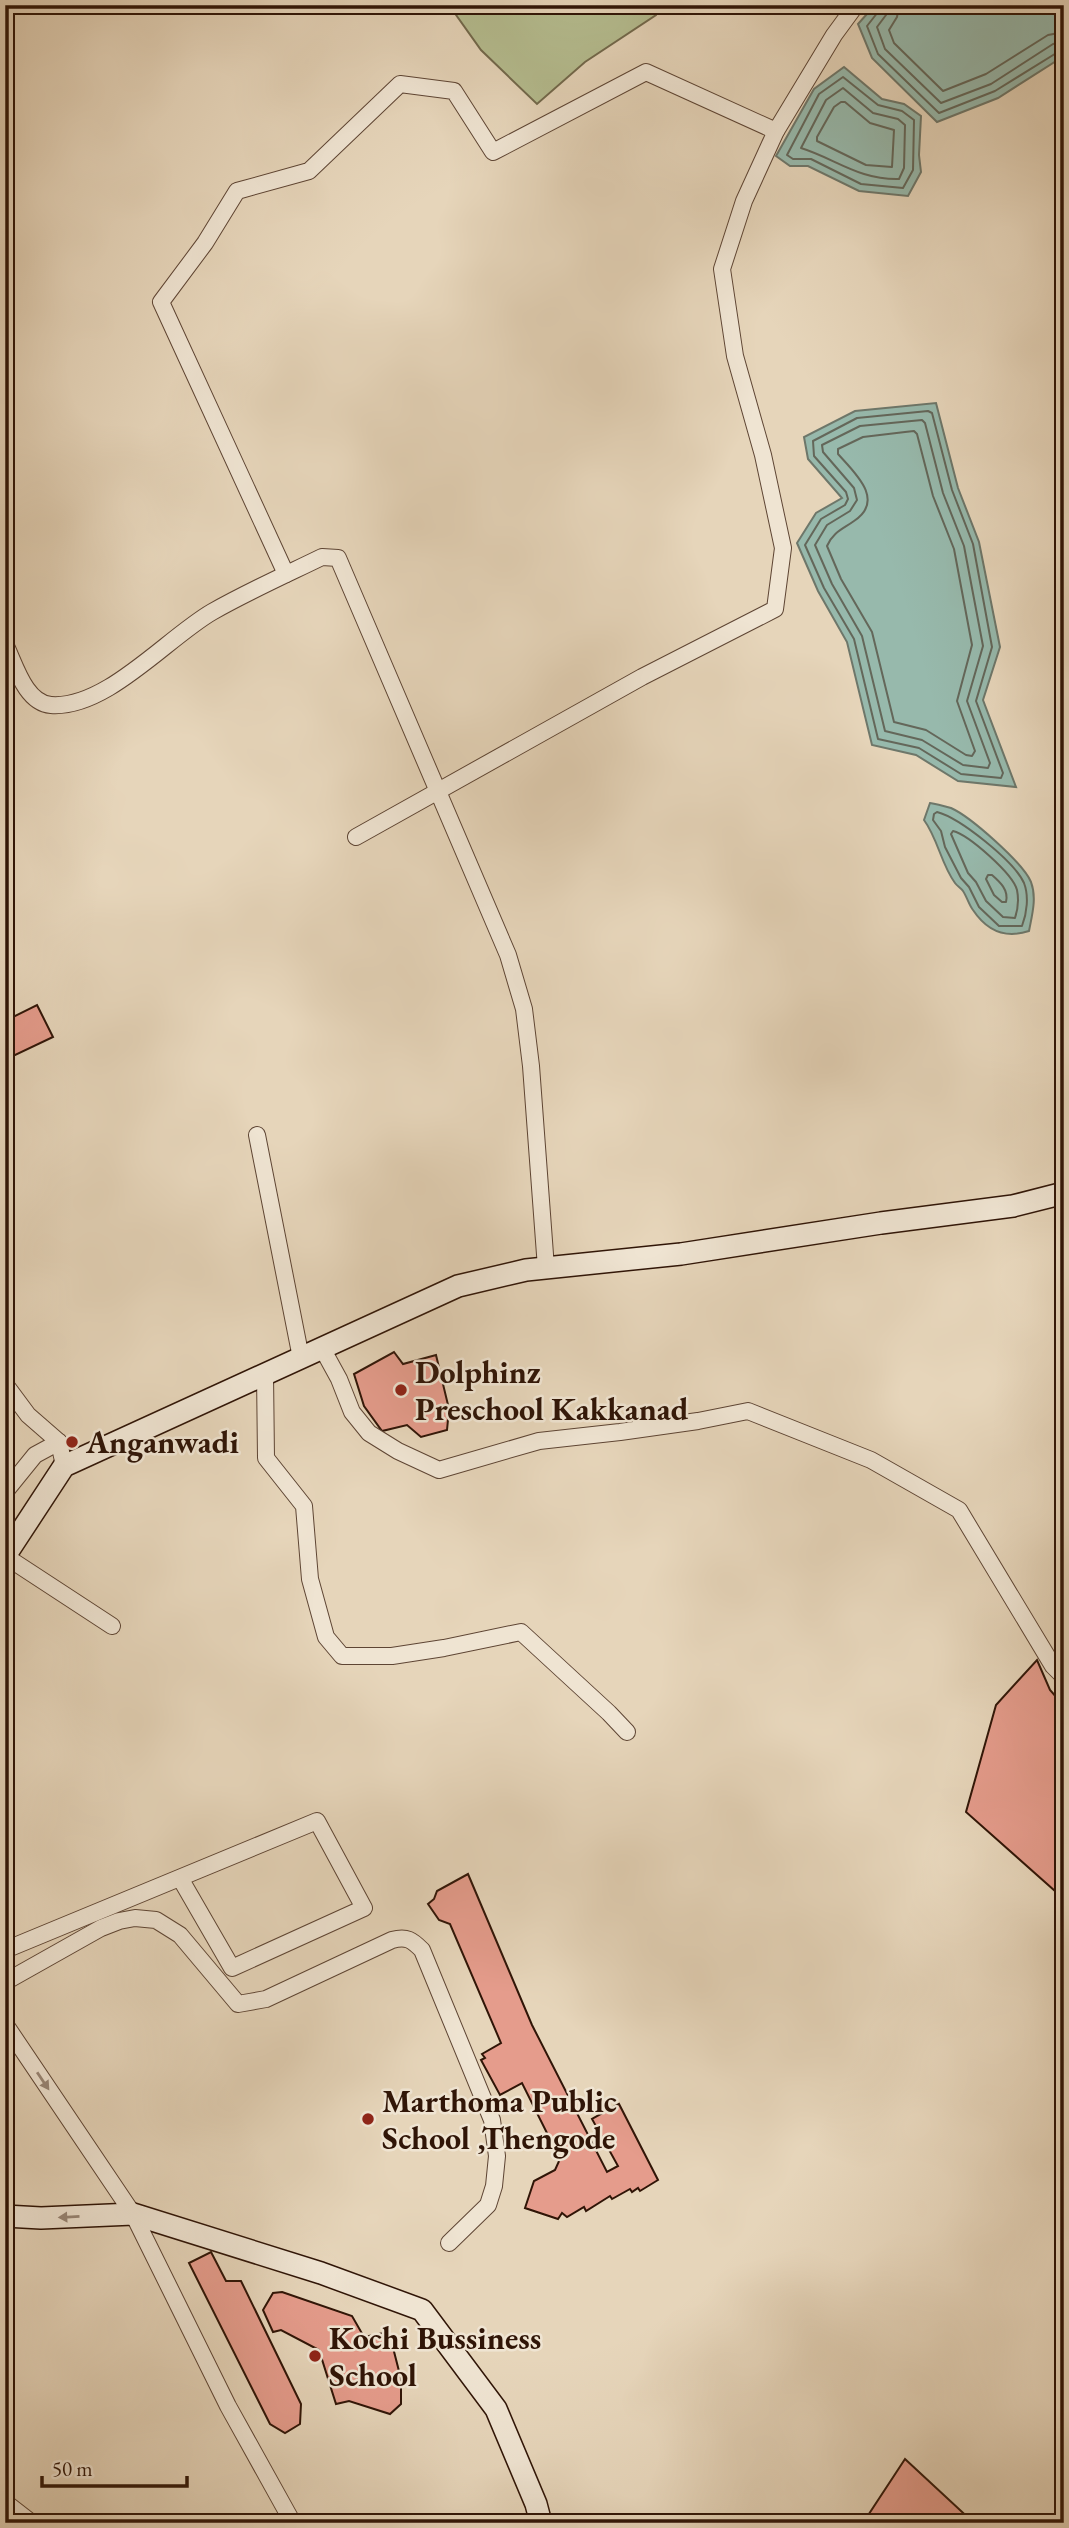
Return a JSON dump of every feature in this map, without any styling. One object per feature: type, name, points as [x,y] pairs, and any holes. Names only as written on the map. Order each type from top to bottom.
[{"type":"main road","points":[[5,1556],[64,1466],[458,1286],[526,1270],[681,1254],[1013,1206],[1064,1194]]},
{"type":"main road","points":[[5,2216],[41,2218],[133,2214],[321,2273],[422,2309],[496,2409],[536,2504],[541,2523]]},
{"type":"street","points":[[356,838],[642,677],[775,609],[783,548],[763,455],[736,356],[722,269],[744,201],[776,131],[834,35],[856,5]]},
{"type":"street","points":[[286,574],[161,302],[205,243],[237,191],[309,171],[400,84],[454,91],[493,152],[646,72],[776,131]]},
{"type":"street","points":[[5,643],[29,694],[50,705],[80,701],[115,683],[153,658],[209,614],[322,557],[338,558],[508,955],[524,1009],[531,1066],[546,1268]]},
{"type":"street","points":[[257,1135],[300,1358]]},
{"type":"street","points":[[322,1348],[339,1379],[352,1412],[369,1433],[398,1451],[439,1470],[539,1441],[659,1427],[748,1411],[871,1460],[959,1510],[1053,1666],[1064,1677]]},
{"type":"street","points":[[265,1374],[266,1458],[304,1506],[310,1579],[326,1637],[342,1656],[392,1656],[521,1632],[627,1732]]},
{"type":"street","points":[[5,1384],[29,1415],[58,1442],[64,1466]]},
{"type":"street","points":[[5,1492],[35,1455],[58,1442]]},
{"type":"street","points":[[5,1556],[112,1626]]},
{"type":"street","points":[[5,1950],[317,1821],[364,1908],[232,1968],[180,1878]]},
{"type":"street","points":[[5,1982],[101,1928],[135,1918],[156,1920],[180,1935],[238,2004],[266,1999],[392,1940],[403,1937],[411,1940],[422,1950],[492,2120],[497,2156],[494,2186],[488,2206],[449,2243]]},
{"type":"street","points":[[5,2024],[133,2214],[228,2406],[293,2523]]},
{"type":"street","points":[[5,2502],[32,2523]]},
{"type":"green space","points":[[449,5],[661,5],[656,15],[585,62],[537,104],[481,50]]},
{"type":"water","points":[[875,5],[1064,5],[1064,56],[998,98],[937,122],[872,58],[858,24]]},
{"type":"water","points":[[844,67],[882,99],[904,104],[921,116],[921,172],[908,196],[859,191],[808,166],[790,166],[776,156],[814,89]]},
{"type":"water","points":[[936,403],[958,488],[979,542],[1000,647],[983,700],[1016,787],[958,781],[916,755],[872,745],[847,642],[818,591],[797,543],[816,513],[842,498],[808,459],[804,437],[855,411]]},
{"type":"water","points":[[930,803],[951,808],[971,821],[996,841],[1026,874],[1034,894],[1029,931],[1004,933],[991,928],[978,917],[963,891],[950,876],[924,820]]},
{"type":"building","points":[[37,1005],[53,1037],[11,1057],[5,1045],[5,1021]]},
{"type":"building","name":"Dolphinz Preschool Kakkanad","points":[[394,1352],[403,1364],[436,1355],[449,1409],[447,1430],[421,1437],[407,1425],[382,1431],[364,1406],[354,1374]]},
{"type":"building","name":"Anganwadi","points":[[73,1438],[78,1445],[69,1450],[64,1445]]},
{"type":"building","points":[[1037,1660],[1050,1690],[1064,1706],[1064,1899],[966,1812],[996,1705]]},
{"type":"building","name":"Marthoma Public School ,Thengode","points":[[468,1874],[532,2025],[607,2172],[618,2166],[592,2119],[619,2104],[658,2180],[640,2191],[638,2188],[632,2192],[630,2189],[612,2199],[610,2196],[586,2211],[584,2207],[567,2217],[562,2213],[558,2219],[525,2208],[534,2181],[555,2170],[560,2159],[522,2083],[500,2095],[481,2060],[485,2058],[482,2054],[501,2043],[450,1924],[439,1920],[428,1904],[437,1891]]},
{"type":"building","name":"Kochi Bussiness School","points":[[211,2252],[226,2281],[241,2281],[301,2404],[300,2424],[285,2433],[270,2424],[189,2263]]},
{"type":"building","name":"Kochi Bussiness School","points":[[282,2292],[352,2316],[364,2337],[389,2332],[401,2379],[401,2404],[390,2414],[349,2401],[336,2404],[319,2350],[281,2330],[273,2332],[263,2310],[273,2293]]},
{"type":"building","points":[[905,2459],[974,2523],[863,2523]]},
{"type":"place","name":"Dolphinz Preschool Kakkanad","points":[[401,1390]]},
{"type":"place","name":"Anganwadi","points":[[72,1442]]},
{"type":"place","name":"Marthoma Public School ,Thengode","points":[[368,2119]]},
{"type":"place","name":"Kochi Bussiness School","points":[[315,2356]]}]
